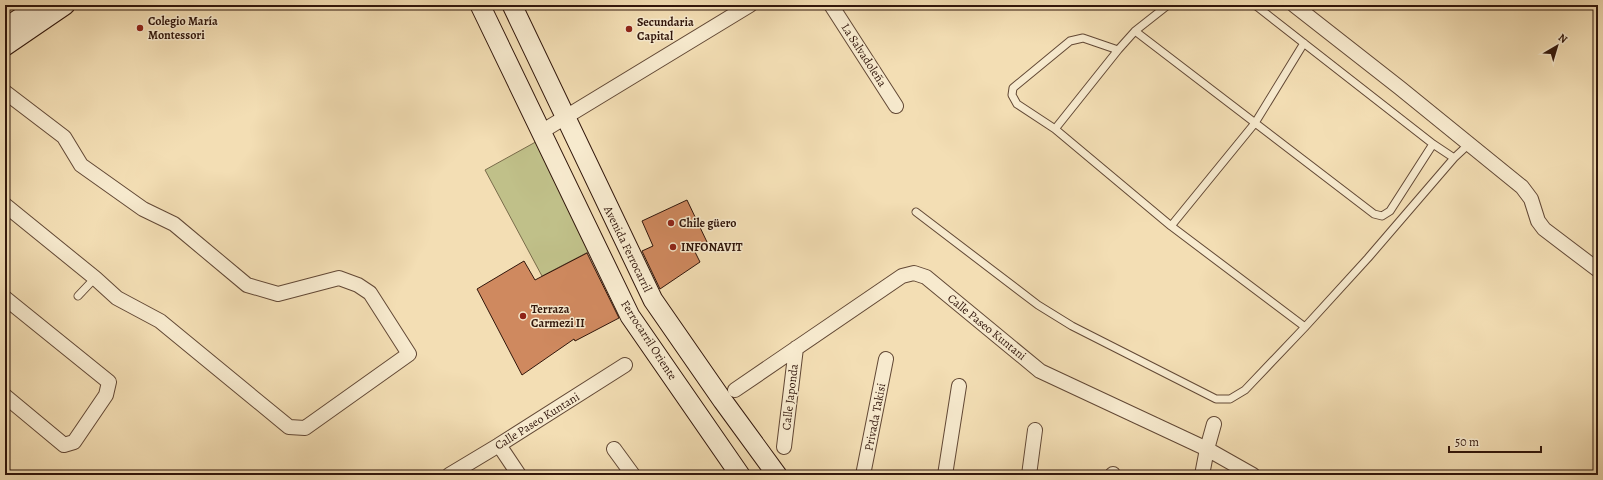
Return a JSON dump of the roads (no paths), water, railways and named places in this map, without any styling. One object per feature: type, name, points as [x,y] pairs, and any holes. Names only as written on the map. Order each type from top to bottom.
[{"type":"main road","points":[[5,28],[40,5]]},
{"type":"main road","points":[[5,46],[66,5]]},
{"type":"main road","name":"Ferrocarril Oriente","points":[[480,5],[630,316],[740,475]]},
{"type":"main road","name":"Avenida Ferrocarril","points":[[512,5],[653,300],[777,475]]},
{"type":"main road","points":[[586,224],[612,214]]},
{"type":"main road","points":[[654,350],[678,336]]},
{"type":"street","points":[[541,132],[750,5]]},
{"type":"street","name":"La Salvadoleña","points":[[831,5],[896,106]]},
{"type":"street","points":[[1294,5],[1522,187],[1531,199],[1538,221],[1544,229],[1598,270]]},
{"type":"street","points":[[5,92],[64,137],[81,165],[143,208],[174,224],[247,285],[278,294],[339,278],[358,285],[370,293],[409,354],[305,428],[289,427],[160,321],[117,298],[95,278],[5,205]]},
{"type":"street","name":"Calle Paseo Kuntani","points":[[735,390],[902,276],[914,273],[926,277],[1040,371],[1207,448],[1253,475]]},
{"type":"street","points":[[5,298],[109,382],[106,395],[74,442],[64,445],[5,396]]},
{"type":"street","name":"Calle Japonda","points":[[784,447],[796,348]]},
{"type":"street","name":"Privada Takisi","points":[[863,475],[886,359]]},
{"type":"street","name":"Calle Paseo Kuntani","points":[[449,475],[625,365]]},
{"type":"street","points":[[945,475],[959,386]]},
{"type":"street","points":[[1202,475],[1207,448],[1214,424]]},
{"type":"street","points":[[1029,475],[1036,430]]},
{"type":"street","points":[[499,445],[519,475]]},
{"type":"street","points":[[614,450],[633,475]]},
{"type":"lane","points":[[1055,129],[1135,31],[1168,5]]},
{"type":"lane","points":[[1255,5],[1433,144],[1454,158]]},
{"type":"lane","points":[[1135,31],[1374,214],[1382,216],[1390,211],[1433,144]]},
{"type":"lane","points":[[1118,50],[1083,38],[1070,41],[1013,88],[1012,95],[1017,104],[1055,129],[1171,226],[1305,327]]},
{"type":"lane","points":[[1171,226],[1255,123],[1304,43]]},
{"type":"lane","points":[[916,212],[1038,305],[1067,323],[1216,399],[1230,399],[1245,390],[1305,327],[1368,258],[1454,158],[1470,144]]},
{"type":"lane","points":[[78,296],[95,278]]},
{"type":"place","name":"Colegio María Montessori","points":[[140,28]]},
{"type":"place","name":"Secundaria Capital","points":[[629,29]]},
{"type":"place","name":"Chile güero","points":[[671,223]]},
{"type":"place","name":"INFONAVIT","points":[[673,247]]},
{"type":"place","name":"Terraza Carmezi II","points":[[523,316]]}]
